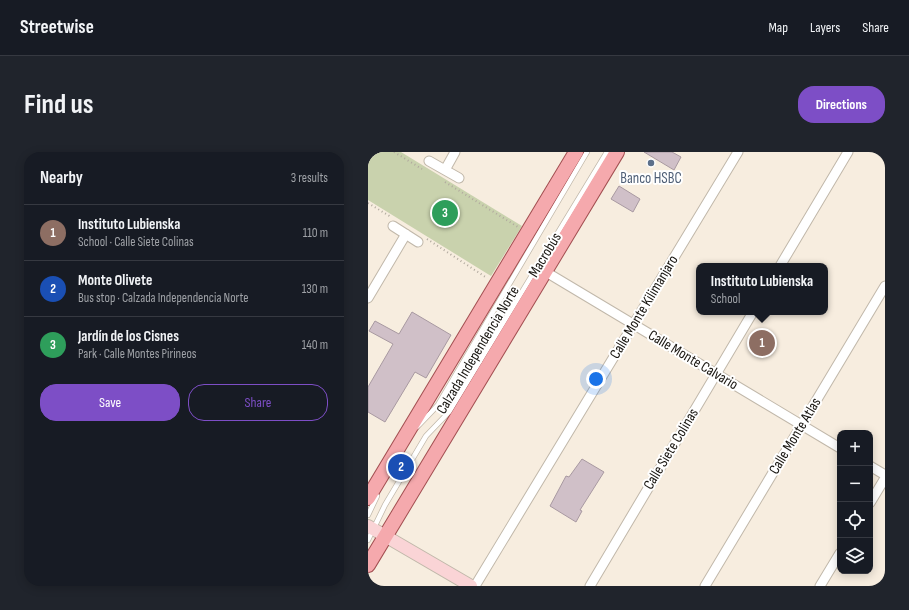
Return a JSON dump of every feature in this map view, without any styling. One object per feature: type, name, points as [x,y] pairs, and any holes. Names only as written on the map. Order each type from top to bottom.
[{"type":"main road","name":"Calzada Independencia Norte","points":[[374,494],[576,152]]},
{"type":"main road","name":"Calzada Independencia Norte","points":[[368,565],[374,533],[546,272],[617,152]]},
{"type":"street","points":[[445,170],[455,152]]},
{"type":"street","name":"Calle Monte Kilimanjaro","points":[[475,586],[738,152]]},
{"type":"street","points":[[782,263],[848,152]]},
{"type":"street","points":[[429,161],[458,178]]},
{"type":"street","points":[[393,226],[418,242]]},
{"type":"street","points":[[368,298],[406,234]]},
{"type":"street","name":"Calle Monte Calvario","points":[[546,272],[837,446]]},
{"type":"street","name":"Calle Monte Atlas","points":[[705,586],[885,286]]},
{"type":"street","name":"Calle Siete Colinas","points":[[590,586],[751,315]]},
{"type":"street","points":[[871,502],[885,476],[873,468]]},
{"type":"street","points":[[374,533],[471,586]]},
{"type":"street","points":[[820,586],[837,558]]},
{"type":"lane","name":"Macrobús","points":[[414,434],[438,405],[587,152]]},
{"type":"lane","name":"Macrobús","points":[[374,533],[385,505],[426,436],[449,412],[607,152]]},
{"type":"lane","points":[[368,515],[374,494]]},
{"type":"path","points":[[394,152],[428,172]]},
{"type":"path","points":[[441,180],[528,232]]},
{"type":"path","points":[[472,268],[497,284]]},
{"type":"green space","points":[[368,152],[401,152],[522,226],[491,276],[368,200]]},
{"type":"building","points":[[644,152],[672,152],[681,157],[674,170]]},
{"type":"building","points":[[619,186],[640,199],[633,212],[611,199]]},
{"type":"building","points":[[412,312],[451,335],[426,378],[415,372],[385,422],[368,412],[368,387],[393,344],[369,331],[375,321],[399,334]]},
{"type":"building","points":[[582,459],[604,472],[580,510],[582,511],[576,522],[550,506],[566,476],[569,477]]},
{"type":"place","name":"Banco HSBC","points":[[651,163]]},
{"type":"place","name":"Jardín de los Cisnes","points":[[445,213]]},
{"type":"place","name":"Instituto Lubienska","points":[[762,343]]},
{"type":"place","name":"Monte Olivete","points":[[401,467]]}]
